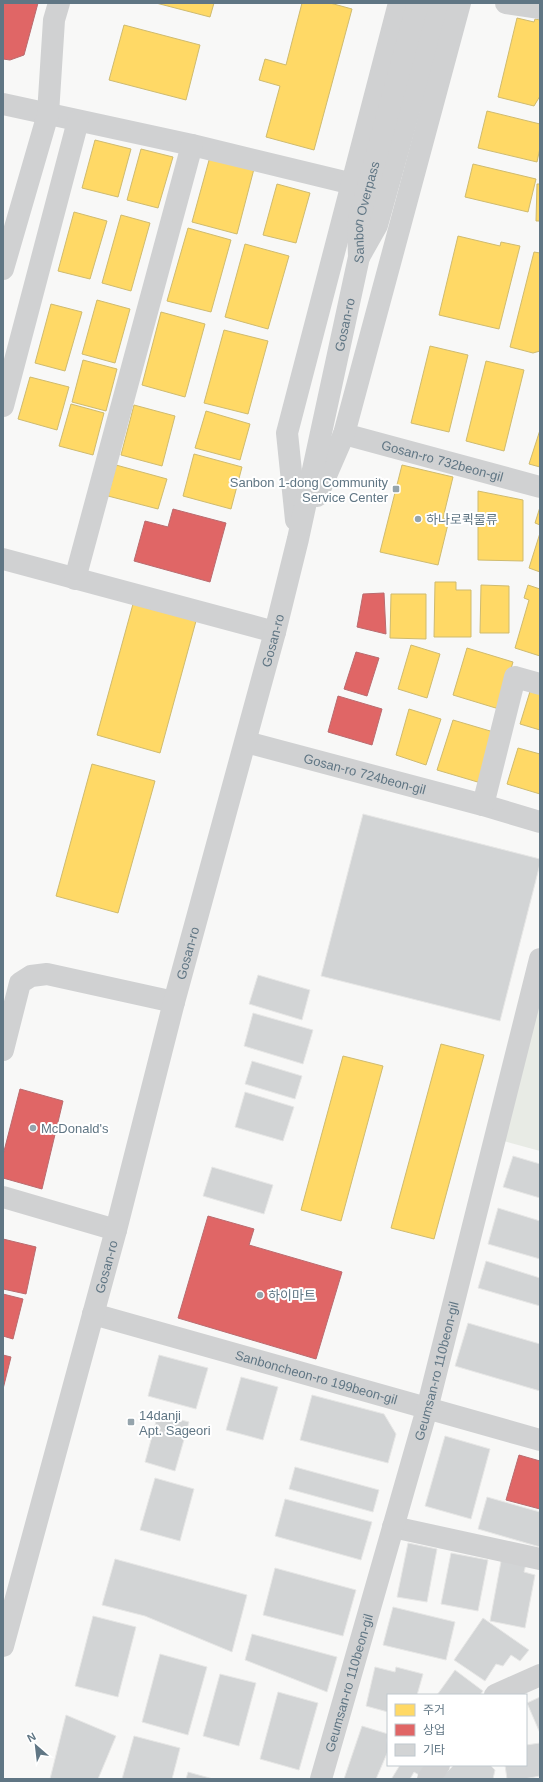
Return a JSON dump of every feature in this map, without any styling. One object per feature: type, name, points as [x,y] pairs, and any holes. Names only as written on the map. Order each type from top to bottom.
[{"type":"street","points":[[3,269],[48,114],[54,20],[59,3]]},
{"type":"street","points":[[298,539],[287,433],[399,3]]},
{"type":"street","name":"Sanbon Overpass","points":[[359,257],[358,223],[418,3]]},
{"type":"street","name":"Sanbon Overpass","points":[[359,257],[377,225],[439,3]]},
{"type":"street","points":[[298,539],[344,434],[460,3]]},
{"type":"street","points":[[506,3],[540,8]]},
{"type":"street","points":[[3,104],[192,145],[353,184]]},
{"type":"street","points":[[3,406],[78,121]]},
{"type":"street","points":[[75,579],[192,145]]},
{"type":"street","name":"Gosan-ro","points":[[3,1646],[116,1230],[174,1002],[275,632],[298,539],[359,257]]},
{"type":"street","name":"Gosan-ro 732beon-gil","points":[[344,434],[540,487]]},
{"type":"street","points":[[3,559],[275,632]]},
{"type":"street","points":[[483,805],[515,677],[540,684]]},
{"type":"street","name":"Gosan-ro 724beon-gil","points":[[246,742],[483,805],[540,822]]},
{"type":"street","name":"Geumsan-ro 110beon-gil","points":[[321,1779],[427,1409],[540,959]]},
{"type":"street","points":[[3,1050],[20,983],[31,976],[47,974],[174,1002]]},
{"type":"street","points":[[3,1197],[116,1230]]},
{"type":"street","name":"Sanboncheon-ro 199beon-gil","points":[[93,1314],[540,1440]]},
{"type":"street","points":[[393,1527],[540,1559]]},
{"type":"street","points":[[497,1694],[540,1675]]},
{"type":"street","points":[[428,1779],[438,1766]]},
{"type":"shaded area","points":[[540,989],[540,1151],[500,1140]]},
{"type":"building: 주거","points":[[156,3],[214,3],[210,17]]},
{"type":"building: 주거","points":[[302,3],[330,3],[352,9],[314,150],[266,137],[280,86],[259,80],[265,59],[286,65]]},
{"type":"building: 주거","points":[[517,18],[534,22],[535,19],[540,20],[540,96],[534,106],[498,97]]},
{"type":"building: 주거","points":[[124,25],[200,45],[186,100],[109,80]]},
{"type":"building: 주거","points":[[487,111],[540,124],[540,148],[537,162],[478,148]]},
{"type":"building: 주거","points":[[95,140],[131,149],[118,197],[82,188]]},
{"type":"building: 주거","points":[[141,149],[173,157],[158,208],[127,200]]},
{"type":"building: 주거","points":[[211,153],[255,165],[237,234],[192,222]]},
{"type":"building: 주거","points":[[473,164],[536,179],[528,212],[465,197]]},
{"type":"building: 주거","points":[[277,184],[310,193],[296,243],[263,235]]},
{"type":"building: 주거","points":[[537,184],[540,184],[540,221],[536,221]]},
{"type":"building: 주거","points":[[74,212],[107,221],[90,279],[58,271]]},
{"type":"building: 주거","points":[[121,215],[150,223],[131,291],[102,283]]},
{"type":"building: 주거","points":[[188,228],[231,240],[211,312],[167,301]]},
{"type":"building: 주거","points":[[458,236],[500,246],[501,242],[520,246],[499,329],[439,315]]},
{"type":"building: 주거","points":[[245,244],[289,256],[268,329],[225,317]]},
{"type":"building: 주거","points":[[534,252],[540,253],[540,351],[533,353],[510,347]]},
{"type":"building: 주거","points":[[97,300],[130,309],[115,363],[82,354]]},
{"type":"building: 주거","points":[[51,304],[82,312],[65,371],[35,363]]},
{"type":"building: 주거","points":[[161,312],[205,324],[185,397],[142,385]]},
{"type":"building: 주거","points":[[224,330],[268,341],[248,414],[204,403]]},
{"type":"building: 주거","points":[[430,346],[468,355],[449,432],[411,423]]},
{"type":"building: 주거","points":[[83,360],[117,369],[106,411],[72,402]]},
{"type":"building: 주거","points":[[486,361],[524,370],[504,451],[466,441]]},
{"type":"building: 주거","points":[[30,377],[69,387],[57,430],[18,419]]},
{"type":"building: 주거","points":[[71,404],[104,413],[93,455],[59,446]]},
{"type":"building: 주거","points":[[134,405],[175,416],[162,466],[121,455]]},
{"type":"building: 주거","points":[[206,411],[250,424],[240,460],[195,448]]},
{"type":"building: 주거","points":[[540,430],[540,467],[529,464]]},
{"type":"building: 주거","points":[[194,454],[242,467],[231,509],[183,496]]},
{"type":"building: 주거","points":[[116,465],[167,479],[158,509],[108,496]]},
{"type":"building: 주거","points":[[402,465],[453,477],[443,518],[449,520],[438,565],[380,552]]},
{"type":"building: 주거","points":[[478,491],[523,500],[523,561],[478,560]]},
{"type":"building: 주거","points":[[540,507],[540,525],[535,523]]},
{"type":"building: 주거","points":[[540,533],[540,572],[529,568]]},
{"type":"building: 주거","points":[[435,582],[456,582],[456,590],[471,590],[471,637],[434,637]]},
{"type":"building: 주거","points":[[481,585],[509,586],[509,633],[480,633]]},
{"type":"building: 주거","points":[[528,585],[540,589],[540,656],[515,648],[529,600],[524,598]]},
{"type":"building: 주거","points":[[391,594],[426,594],[426,639],[390,638]]},
{"type":"building: 주거","points":[[133,604],[196,621],[160,753],[97,735]]},
{"type":"building: 주거","points":[[411,645],[440,654],[427,698],[398,689]]},
{"type":"building: 주거","points":[[467,648],[513,662],[499,709],[453,695]]},
{"type":"building: 주거","points":[[532,685],[540,688],[540,730],[520,724]]},
{"type":"building: 주거","points":[[409,709],[441,719],[426,765],[396,755]]},
{"type":"building: 주거","points":[[453,720],[497,733],[481,783],[437,770]]},
{"type":"building: 주거","points":[[518,748],[540,754],[540,794],[507,784]]},
{"type":"building: 주거","points":[[92,764],[155,781],[118,913],[56,896]]},
{"type":"building: 주거","points":[[441,1044],[484,1055],[434,1239],[391,1228]]},
{"type":"building: 주거","points":[[343,1056],[383,1066],[341,1221],[301,1210]]},
{"type":"building: 상업","points":[[3,3],[38,3],[24,55],[10,60],[3,59]]},
{"type":"building: 상업","points":[[173,509],[226,523],[210,582],[134,561],[145,521],[168,527]]},
{"type":"building: 상업","points":[[384,593],[386,634],[357,627],[363,594]]},
{"type":"building: 상업","points":[[356,652],[379,658],[367,696],[344,689]]},
{"type":"building: 상업","points":[[338,696],[382,709],[372,745],[328,732]]},
{"type":"building: 상업","name":"McDonald's","points":[[20,1089],[63,1101],[42,1189],[3,1178],[3,1155]]},
{"type":"building: 상업","name":"하이마트","points":[[208,1216],[254,1229],[249,1245],[342,1272],[316,1359],[178,1318]]},
{"type":"building: 상업","points":[[3,1239],[36,1247],[26,1294],[3,1289]]},
{"type":"building: 상업","points":[[3,1294],[23,1299],[13,1339],[3,1336]]},
{"type":"building: 상업","points":[[3,1355],[11,1357],[3,1389]]},
{"type":"building: 상업","points":[[519,1455],[540,1461],[540,1509],[506,1500]]},
{"type":"building: 기타","points":[[363,814],[540,859],[500,1021],[321,976]]},
{"type":"building: 기타","points":[[258,975],[310,990],[302,1020],[249,1004]]},
{"type":"building: 기타","points":[[253,1013],[313,1030],[303,1064],[244,1046]]},
{"type":"building: 기타","points":[[252,1061],[302,1076],[295,1099],[245,1084]]},
{"type":"building: 기타","points":[[245,1092],[294,1107],[283,1141],[235,1127]]},
{"type":"building: 기타","points":[[513,1156],[540,1164],[540,1198],[503,1187]]},
{"type":"building: 기타","points":[[212,1167],[273,1185],[264,1214],[203,1196]]},
{"type":"building: 기타","points":[[498,1208],[540,1221],[540,1259],[488,1244]]},
{"type":"building: 기타","points":[[486,1261],[540,1278],[540,1306],[478,1288]]},
{"type":"building: 기타","points":[[468,1323],[540,1344],[540,1391],[455,1366]]},
{"type":"building: 기타","points":[[159,1355],[208,1368],[196,1409],[148,1396]]},
{"type":"building: 기타","points":[[241,1377],[278,1387],[263,1440],[226,1430]]},
{"type":"building: 기타","points":[[312,1395],[384,1414],[396,1434],[388,1463],[300,1440]]},
{"type":"building: 기타","points":[[158,1414],[189,1422],[175,1471],[145,1462]]},
{"type":"building: 기타","points":[[445,1436],[490,1449],[471,1519],[425,1506]]},
{"type":"building: 기타","points":[[295,1467],[379,1490],[373,1512],[289,1489]]},
{"type":"building: 기타","points":[[155,1478],[194,1489],[180,1541],[140,1530]]},
{"type":"building: 기타","points":[[487,1497],[540,1512],[540,1547],[478,1529]]},
{"type":"building: 기타","points":[[285,1499],[372,1522],[361,1560],[275,1536]]},
{"type":"building: 기타","points":[[408,1543],[437,1549],[427,1602],[397,1597]]},
{"type":"building: 기타","points":[[451,1553],[488,1560],[478,1611],[441,1604]]},
{"type":"building: 기타","points":[[502,1556],[527,1560],[524,1572],[535,1575],[525,1628],[490,1621]]},
{"type":"building: 기타","points":[[115,1559],[247,1595],[232,1652],[145,1616],[102,1605]]},
{"type":"building: 기타","points":[[275,1568],[356,1590],[343,1636],[263,1615]]},
{"type":"building: 기타","points":[[393,1607],[455,1622],[446,1660],[383,1645]]},
{"type":"building: 기타","points":[[93,1616],[136,1627],[118,1697],[75,1686]]},
{"type":"building: 기타","points":[[483,1618],[529,1650],[520,1661],[511,1655],[503,1666],[496,1664],[485,1681],[454,1660]]},
{"type":"building: 기타","points":[[252,1634],[337,1657],[327,1692],[245,1660]]},
{"type":"building: 기타","points":[[160,1654],[207,1667],[188,1735],[142,1722]]},
{"type":"building: 기타","points":[[375,1667],[395,1672],[396,1667],[423,1674],[417,1694],[387,1694],[387,1712],[366,1706]]},
{"type":"building: 기타","points":[[455,1670],[483,1691],[481,1694],[438,1694]]},
{"type":"building: 기타","points":[[220,1674],[256,1683],[239,1746],[203,1736]]},
{"type":"building: 기타","points":[[278,1692],[318,1703],[299,1770],[260,1759]]},
{"type":"building: 기타","points":[[540,1697],[540,1733],[527,1703]]},
{"type":"building: 기타","points":[[66,1715],[116,1736],[98,1779],[50,1779]]},
{"type":"building: 기타","points":[[362,1726],[387,1734],[387,1753],[376,1779],[344,1779]]},
{"type":"building: 기타","points":[[134,1736],[180,1748],[172,1779],[122,1779]]},
{"type":"building: 기타","points":[[540,1743],[540,1776],[524,1779],[507,1779],[505,1766],[527,1766],[527,1745]]},
{"type":"building: 기타","points":[[399,1766],[425,1766],[419,1775],[414,1772],[410,1779],[392,1778]]},
{"type":"building: 기타","points":[[453,1766],[491,1766],[495,1770],[493,1779],[440,1779]]},
{"type":"building: 기타","points":[[188,1772],[213,1779],[186,1779]]},
{"type":"place","name":"Sanbon 1-dong Community Service Center","points":[[396,489]]},
{"type":"place","name":"하나로퀵물류","points":[[418,519]]},
{"type":"place","name":"McDonald's","points":[[33,1128]]},
{"type":"place","name":"하이마트","points":[[260,1295]]},
{"type":"place","name":"14danji Apt. Sageori","points":[[131,1422]]}]
